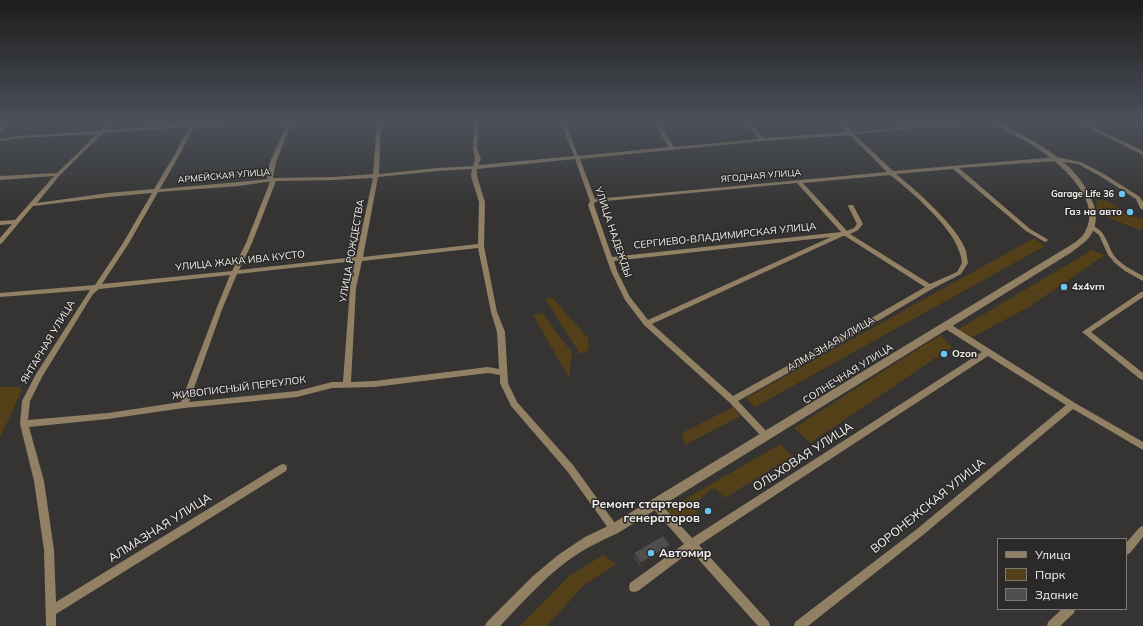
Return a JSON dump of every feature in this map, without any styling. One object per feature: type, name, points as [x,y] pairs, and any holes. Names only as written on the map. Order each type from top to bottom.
[{"type":"street","points":[[0,242],[58,174],[81,151]]},
{"type":"street","name":"ЯНТАРНАЯ УЛИЦА","points":[[51,626],[50,550],[39,481],[24,424],[26,401],[38,376],[126,243],[180,151]]},
{"type":"street","points":[[184,405],[234,273],[249,243],[273,181],[270,177],[273,162],[278,151]]},
{"type":"street","name":"УЛИЦА РОЖДЕСТВА","points":[[347,384],[353,293],[376,175],[377,151]]},
{"type":"street","points":[[476,151],[478,159],[474,167],[474,176],[482,202],[481,246],[494,312],[501,332],[504,383],[514,404],[570,468],[614,529]]},
{"type":"street","name":"УЛИЦА НАДЕЖДЫ","points":[[573,151],[593,201],[591,205],[614,271],[627,298],[647,323],[732,400],[766,436]]},
{"type":"street","name":"АРМЕЙСКАЯ УЛИЦА","points":[[31,205],[108,194],[156,192],[239,184],[255,181],[376,175],[439,168],[474,167],[649,151]]},
{"type":"street","name":"АЛМАЗНАЯ УЛИЦА","points":[[732,400],[819,352],[930,287],[962,271],[964,266],[963,254],[958,241],[926,202],[870,151]]},
{"type":"street","points":[[1046,151],[1077,179],[1088,198],[1092,212],[1091,227],[1098,231],[1106,240],[1115,260],[1143,279]]},
{"type":"street","name":"ЯГОДНАЯ УЛИЦА","points":[[593,201],[894,174],[954,167],[1056,159],[1080,163],[1102,175],[1138,198],[1143,208]]},
{"type":"street","points":[[954,167],[1028,230],[1045,240]]},
{"type":"street","points":[[0,178],[58,174]]},
{"type":"street","points":[[798,182],[844,234],[930,287]]},
{"type":"street","points":[[647,323],[856,229],[860,224],[851,206]]},
{"type":"street","points":[[0,223],[17,222]]},
{"type":"street","name":"СОЛНЕЧНАЯ УЛИЦА","points":[[491,626],[538,580],[562,559],[588,541],[614,529],[1069,250],[1087,235],[1091,227]]},
{"type":"street","name":"СЕРГИЕВО-ВЛАДИМИРСКАЯ УЛИЦА","points":[[610,259],[756,242],[844,234]]},
{"type":"street","name":"УЛИЦА ЖАКА ИВА КУСТО","points":[[0,295],[97,287],[481,246]]},
{"type":"street","points":[[1142,374],[1086,332],[1143,294]]},
{"type":"street","points":[[947,326],[1072,405],[1143,446]]},
{"type":"street","name":"ОЛЬХОВАЯ УЛИЦА","points":[[634,587],[692,544],[988,352]]},
{"type":"street","name":"ЖИВОПИСНЫЙ ПЕРЕУЛОК","points":[[24,424],[108,416],[184,405],[297,394],[332,385],[374,384],[488,370],[503,373]]},
{"type":"street","name":"ВОРОНЕЖСКАЯ УЛИЦА","points":[[799,626],[920,532],[1072,405]]},
{"type":"street","name":"АЛМАЗНАЯ УЛИЦА","points":[[51,611],[283,468]]},
{"type":"street","points":[[655,504],[765,626]]},
{"type":"street","points":[[1127,549],[1143,530]]},
{"type":"street","points":[[1052,626],[1069,610]]},
{"type":"green space","points":[[1097,200],[1109,201],[1127,214],[1143,219],[1143,228],[1140,230],[1095,213]]},
{"type":"green space","points":[[1034,238],[1045,246],[755,407],[746,398]]},
{"type":"green space","points":[[1092,250],[1105,255],[1029,307],[967,340],[957,330]]},
{"type":"green space","points":[[552,297],[588,338],[589,350],[580,354],[545,299]]},
{"type":"green space","points":[[542,313],[572,352],[569,378],[533,315]]},
{"type":"green space","points":[[940,335],[952,347],[810,443],[794,428]]},
{"type":"green space","points":[[0,387],[19,387],[22,390],[0,438]]},
{"type":"green space","points":[[733,407],[741,416],[685,445],[682,433]]},
{"type":"green space","points":[[780,444],[792,456],[725,498],[714,488],[692,505],[699,515],[681,525],[667,510]]},
{"type":"green space","points":[[603,555],[616,564],[583,586],[547,626],[520,626],[569,576]]},
{"type":"building","name":"Автомир","points":[[663,536],[670,545],[641,563],[634,553]]},
{"type":"place","name":"Garage Life 36","points":[[1122,194]]},
{"type":"place","name":"Газ на авто","points":[[1130,212]]},
{"type":"place","name":"4x4vrn","points":[[1064,287]]},
{"type":"place","name":"Ozon","points":[[944,354]]},
{"type":"place","name":"Ремонт стартеров генераторов","points":[[708,511]]},
{"type":"place","name":"Автомир","points":[[651,553]]}]
